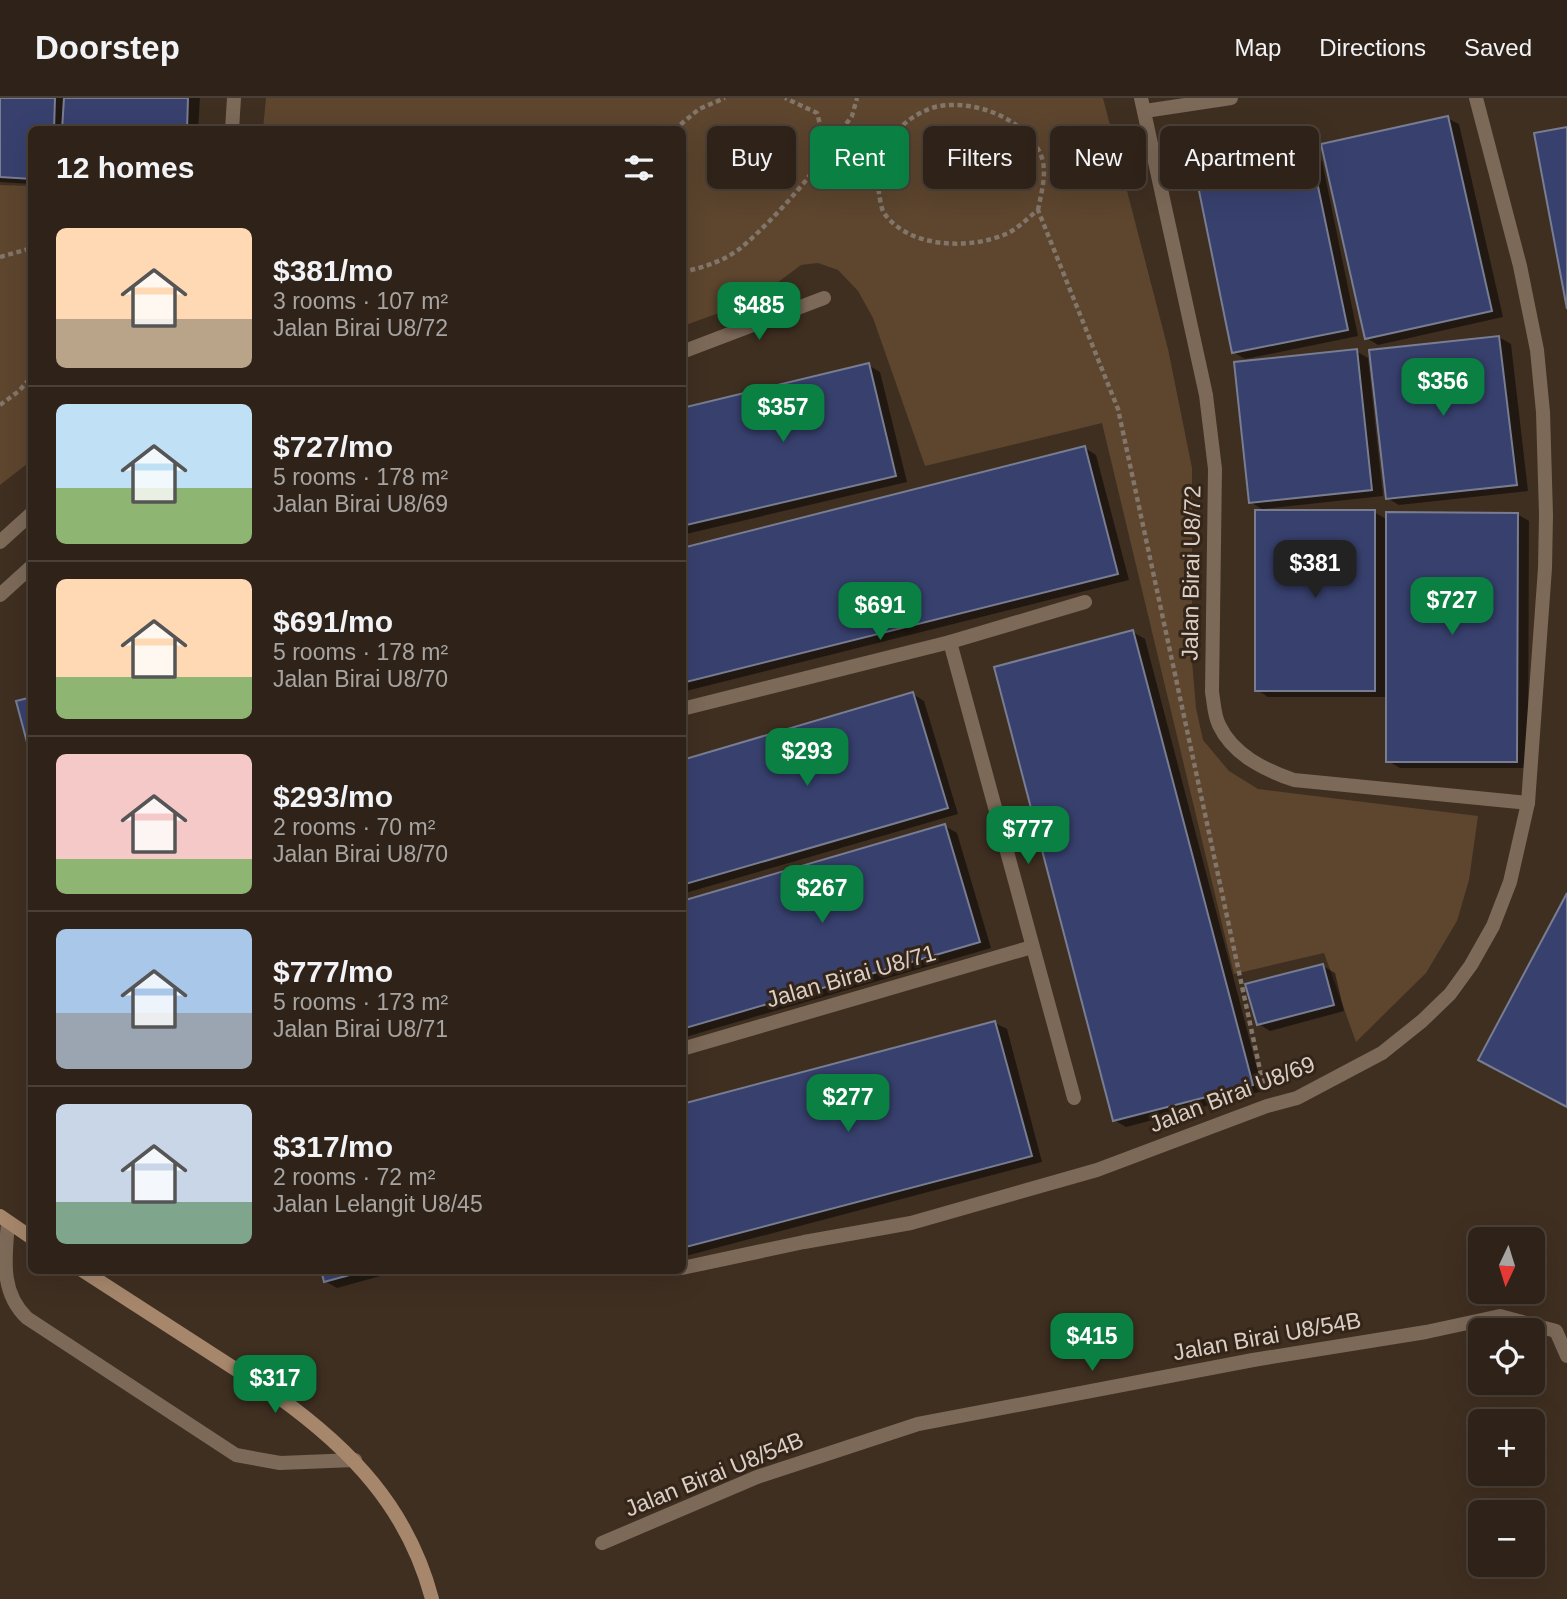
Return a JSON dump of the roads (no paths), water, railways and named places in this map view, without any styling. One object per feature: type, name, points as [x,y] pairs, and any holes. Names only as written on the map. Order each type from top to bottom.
[{"type":"street","points":[[232,126],[234,98]]},
{"type":"street","points":[[1143,104],[1231,98]]},
{"type":"street","name":"Jalan Birai U8/69","points":[[686,1267],[925,1220],[1097,1170],[1267,1106],[1297,1098],[1382,1053],[1422,1021],[1450,993],[1471,965],[1493,926],[1510,882],[1528,803],[1545,568],[1546,465],[1537,350],[1520,266],[1476,98]]},
{"type":"street","name":"Jalan Birai U8/72","points":[[1143,104],[1213,436],[1215,492],[1212,692],[1219,725],[1244,755],[1267,769],[1294,780],[1528,803]]},
{"type":"street","points":[[686,350],[824,298]]},
{"type":"street","points":[[0,542],[28,517]]},
{"type":"street","points":[[0,595],[28,570]]},
{"type":"street","points":[[686,708],[950,642],[1085,602]]},
{"type":"street","points":[[950,642],[1074,1098]]},
{"type":"street","name":"Jalan Birai U8/71","points":[[686,1048],[1032,947]]},
{"type":"street","points":[[4,1219],[28,1235]]},
{"type":"street","points":[[4,1219],[5,1287],[17,1310],[27,1318],[236,1455],[279,1463],[355,1460]]},
{"type":"street","points":[[88,1274],[277,1396],[308,1418],[355,1460],[380,1491],[407,1533],[426,1575],[432,1599]]},
{"type":"street","name":"Jalan Birai U8/54B","points":[[602,1543],[757,1477],[918,1424],[1253,1360],[1426,1332],[1500,1316],[1556,1331],[1567,1356]]}]
